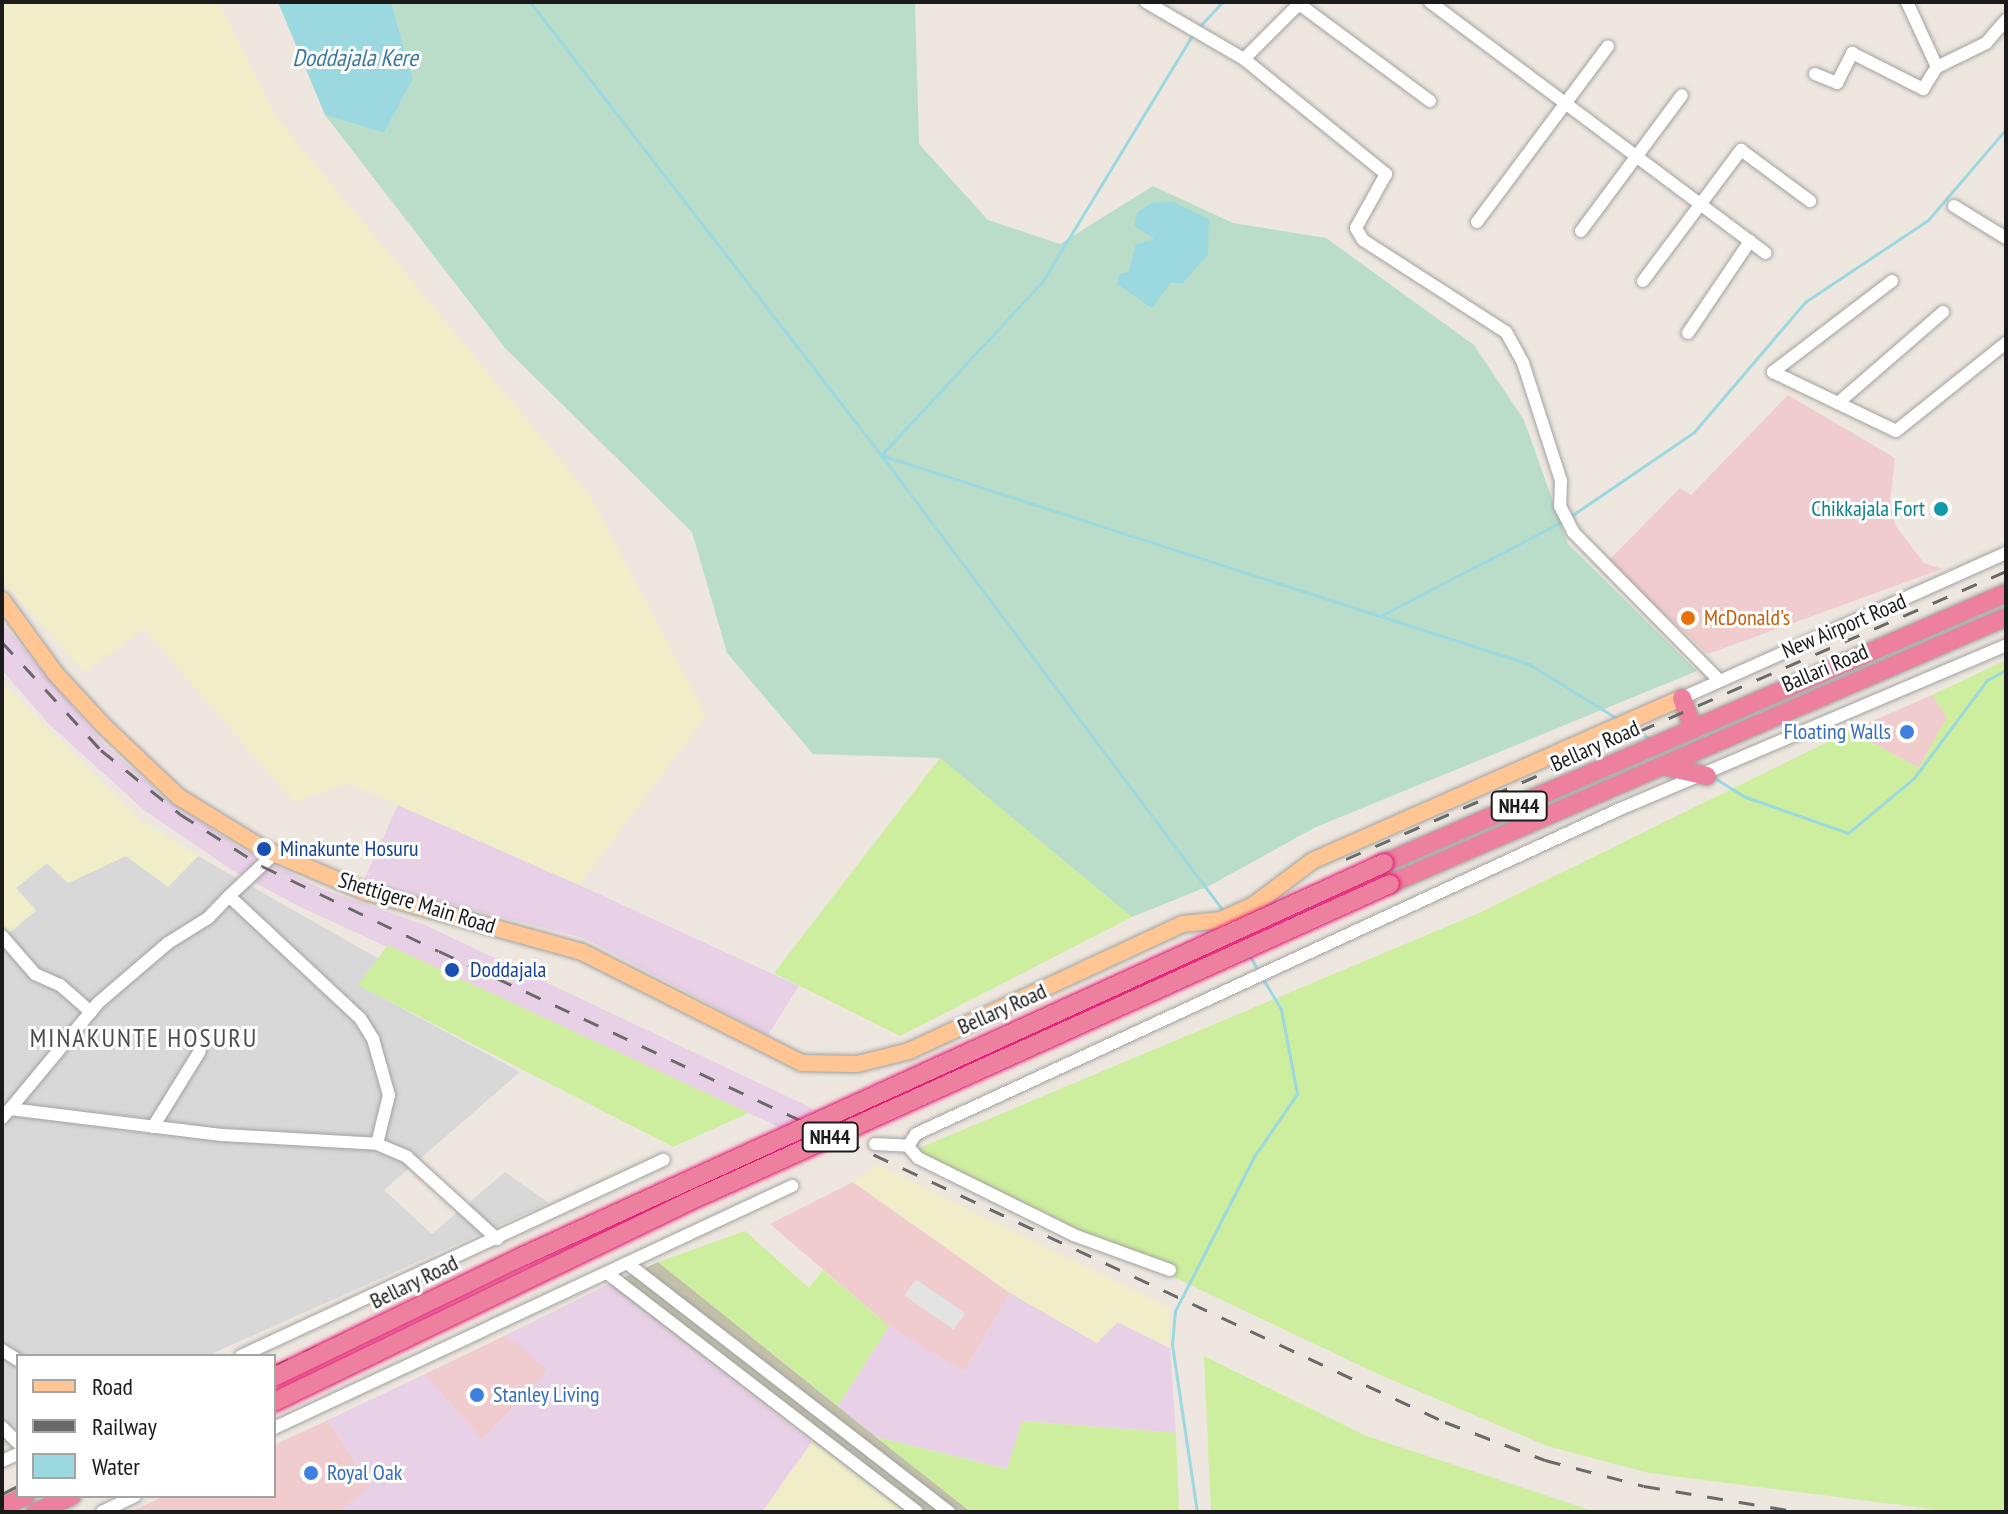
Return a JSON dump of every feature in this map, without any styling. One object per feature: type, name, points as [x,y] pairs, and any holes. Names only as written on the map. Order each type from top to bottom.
[{"type":"highway","name":"Ballari Road","points":[[1758,702],[2006,593]]},
{"type":"highway","name":"Ballari Road","points":[[1675,761],[2006,617]]},
{"type":"highway","points":[[1682,698],[1693,729]]},
{"type":"highway","name":"Bellary Road","points":[[276,1376],[519,1258],[1384,863],[1758,702]]},
{"type":"highway","name":"Bellary Road","points":[[276,1401],[689,1202],[1390,884],[1675,761]]},
{"type":"highway","points":[[1675,761],[1710,775]]},
{"type":"highway","points":[[2,1507],[22,1498]]},
{"type":"highway","points":[[40,1511],[68,1498]]},
{"type":"main road","name":"Shettigere Main Road","points":[[2,600],[55,673],[179,797],[275,853],[366,892],[582,952],[802,1063],[857,1064],[909,1051],[1182,924],[1221,920],[1255,904],[1312,861],[1682,698]]},
{"type":"street","points":[[1146,2],[1165,7],[1244,59],[1386,174],[1356,228],[1363,240],[1495,320],[1506,332],[1523,363],[1561,481],[1560,506],[1573,532],[1619,584],[1719,680]]},
{"type":"street","points":[[1430,2],[1766,253]]},
{"type":"street","points":[[1907,2],[1937,67]]},
{"type":"street","points":[[1244,59],[1300,3],[1430,101]]},
{"type":"street","points":[[1815,74],[1837,83],[1852,53],[1920,91],[1937,67],[1986,43],[2006,20]]},
{"type":"street","points":[[1477,222],[1608,46]]},
{"type":"street","points":[[1581,231],[1682,95]]},
{"type":"street","points":[[1643,281],[1741,150],[1810,201]]},
{"type":"street","points":[[1954,206],[2006,238]]},
{"type":"street","points":[[1688,333],[1750,241]]},
{"type":"street","points":[[1892,281],[1773,372],[1896,431],[2006,343]]},
{"type":"street","points":[[1838,403],[1943,312]]},
{"type":"street","name":"New Airport Road","points":[[1682,698],[2006,553]]},
{"type":"street","points":[[908,1146],[916,1134],[1618,810],[1710,775],[2006,645]]},
{"type":"street","points":[[6,1114],[91,1012],[229,896],[275,853]]},
{"type":"street","points":[[229,896],[360,1018],[377,1051],[389,1095],[377,1144]]},
{"type":"street","points":[[2,936],[35,974],[60,985],[91,1012]]},
{"type":"street","points":[[153,1127],[200,1051]]},
{"type":"street","points":[[6,1114],[377,1144],[407,1157],[497,1239]]},
{"type":"street","points":[[875,1144],[908,1146],[918,1158],[1074,1235],[1170,1270]]},
{"type":"street","points":[[245,1354],[664,1160]]},
{"type":"street","points":[[276,1427],[792,1186]]},
{"type":"street","points":[[627,1263],[949,1512]]},
{"type":"street","points":[[607,1273],[917,1512]]},
{"type":"street","points":[[102,1512],[131,1498]]},
{"type":"shaded area","points":[[1788,395],[1895,458],[1890,503],[1895,525],[1924,563],[1942,569],[1708,654],[1607,562],[1680,488],[1691,495]]},
{"type":"shaded area","points":[[2,623],[105,745],[168,800],[241,848],[322,889],[425,925],[820,1112],[783,1129],[296,905],[232,870],[144,810],[48,723],[2,670]]},
{"type":"shaded area","points":[[1932,695],[1947,717],[1919,768],[1850,731]]},
{"type":"shaded area","points":[[398,805],[799,986],[768,1035],[584,938],[363,882]]},
{"type":"shaded area","points":[[126,856],[168,886],[198,856],[379,959],[359,985],[520,1072],[384,1190],[432,1234],[505,1172],[549,1203],[211,1354],[16,1354],[16,1442],[2,1448],[2,926],[9,932],[36,910],[16,888],[47,863],[68,883]]},
{"type":"shaded area","points":[[853,1182],[1010,1293],[964,1372],[889,1326],[770,1224]]},
{"type":"shaded area","points":[[658,1262],[971,1512],[906,1512],[609,1284]]},
{"type":"shaded area","points":[[916,1279],[965,1313],[954,1330],[905,1295]]},
{"type":"shaded area","points":[[609,1284],[812,1442],[762,1512],[339,1512],[370,1486],[328,1420],[425,1374],[482,1440],[548,1371],[506,1335]]},
{"type":"shaded area","points":[[1010,1293],[1097,1343],[1117,1322],[1170,1348],[1176,1433],[1023,1421],[1008,1469],[876,1437],[838,1406],[889,1326],[964,1372]]},
{"type":"shaded area","points":[[506,1335],[549,1370],[482,1440],[425,1374]]},
{"type":"shaded area","points":[[328,1420],[370,1486],[339,1512],[130,1512],[160,1498],[276,1498],[276,1444]]},
{"type":"green space","points":[[2,2],[219,2],[276,117],[591,497],[706,716],[579,885],[348,783],[294,802],[144,629],[84,672],[2,580]]},
{"type":"green space","points":[[391,2],[915,2],[919,144],[988,220],[1060,244],[1153,186],[1233,223],[1326,238],[1474,345],[1524,420],[1568,544],[1697,671],[1316,827],[1209,886],[1132,917],[940,758],[813,754],[727,653],[692,532],[505,348],[325,115],[384,133],[413,79]]},
{"type":"green space","points":[[2006,660],[2006,1512],[1955,1512],[1649,1473],[1547,1446],[1378,1374],[910,1152],[1479,913],[1850,731],[1919,768],[1947,717],[1932,695]]},
{"type":"green space","points":[[2,682],[140,820],[198,856],[168,887],[126,856],[68,883],[47,863],[16,888],[36,911],[9,933],[2,926]]},
{"type":"green space","points":[[940,758],[1132,917],[900,1036],[774,973]]},
{"type":"green space","points":[[388,945],[749,1113],[673,1147],[358,985]]},
{"type":"green space","points":[[878,1165],[1170,1308],[1170,1348],[1118,1322],[1097,1343],[1010,1293],[853,1182]]},
{"type":"green space","points":[[745,1231],[809,1288],[823,1270],[889,1326],[838,1406],[658,1262]]},
{"type":"green space","points":[[1204,1356],[1364,1435],[1596,1512],[1211,1512]]},
{"type":"green space","points":[[1022,1421],[1176,1433],[1179,1512],[971,1512],[876,1437],[1007,1469]]},
{"type":"green space","points":[[812,1442],[906,1512],[762,1512]]},
{"type":"water","name":"Doddajala Kere","points":[[278,2],[391,2],[413,79],[384,133],[325,115]]},
{"type":"water","points":[[1173,202],[1209,219],[1208,255],[1183,283],[1171,283],[1152,308],[1117,284],[1119,274],[1129,272],[1135,245],[1155,239],[1134,226],[1137,213],[1152,203]]},
{"type":"waterway","points":[[530,2],[881,455],[1224,912]]},
{"type":"waterway","points":[[1198,28],[1222,2]]},
{"type":"waterway","points":[[1193,34],[1042,282],[881,455],[1529,664],[1618,719]]},
{"type":"waterway","points":[[1571,516],[1694,432],[1805,302],[1928,220],[2006,129]]},
{"type":"waterway","points":[[1380,616],[1565,520]]},
{"type":"waterway","points":[[1713,777],[1743,796],[1848,833],[1914,778],[1987,680],[2006,670]]},
{"type":"waterway","points":[[1631,727],[1652,740]]},
{"type":"waterway","points":[[1250,956],[1258,971]]},
{"type":"waterway","points":[[1197,1512],[1172,1345],[1175,1311],[1255,1155],[1297,1094],[1281,1009],[1262,977]]},
{"type":"railway","points":[[1346,859],[2006,571]]},
{"type":"railway","points":[[2,642],[101,750],[180,814],[262,866],[1445,1422],[1545,1460],[1644,1486],[1800,1512]]},
{"type":"railway","points":[[276,1365],[1142,966]]},
{"type":"railway","points":[[2,1494],[16,1487]]},
{"type":"place","name":"Chikkajala Fort","points":[[1941,509]]},
{"type":"place","name":"McDonald's","points":[[1688,618]]},
{"type":"place","name":"Floating Walls","points":[[1907,732]]},
{"type":"place","name":"Minakunte Hosuru","points":[[264,849]]},
{"type":"place","name":"Doddajala","points":[[452,970]]},
{"type":"place","name":"Stanley Living","points":[[477,1395]]},
{"type":"place","name":"Royal Oak","points":[[311,1473]]},
{"type":"district","name":"MINAKUNTE HOSURU","points":[[144,1038]]}]
